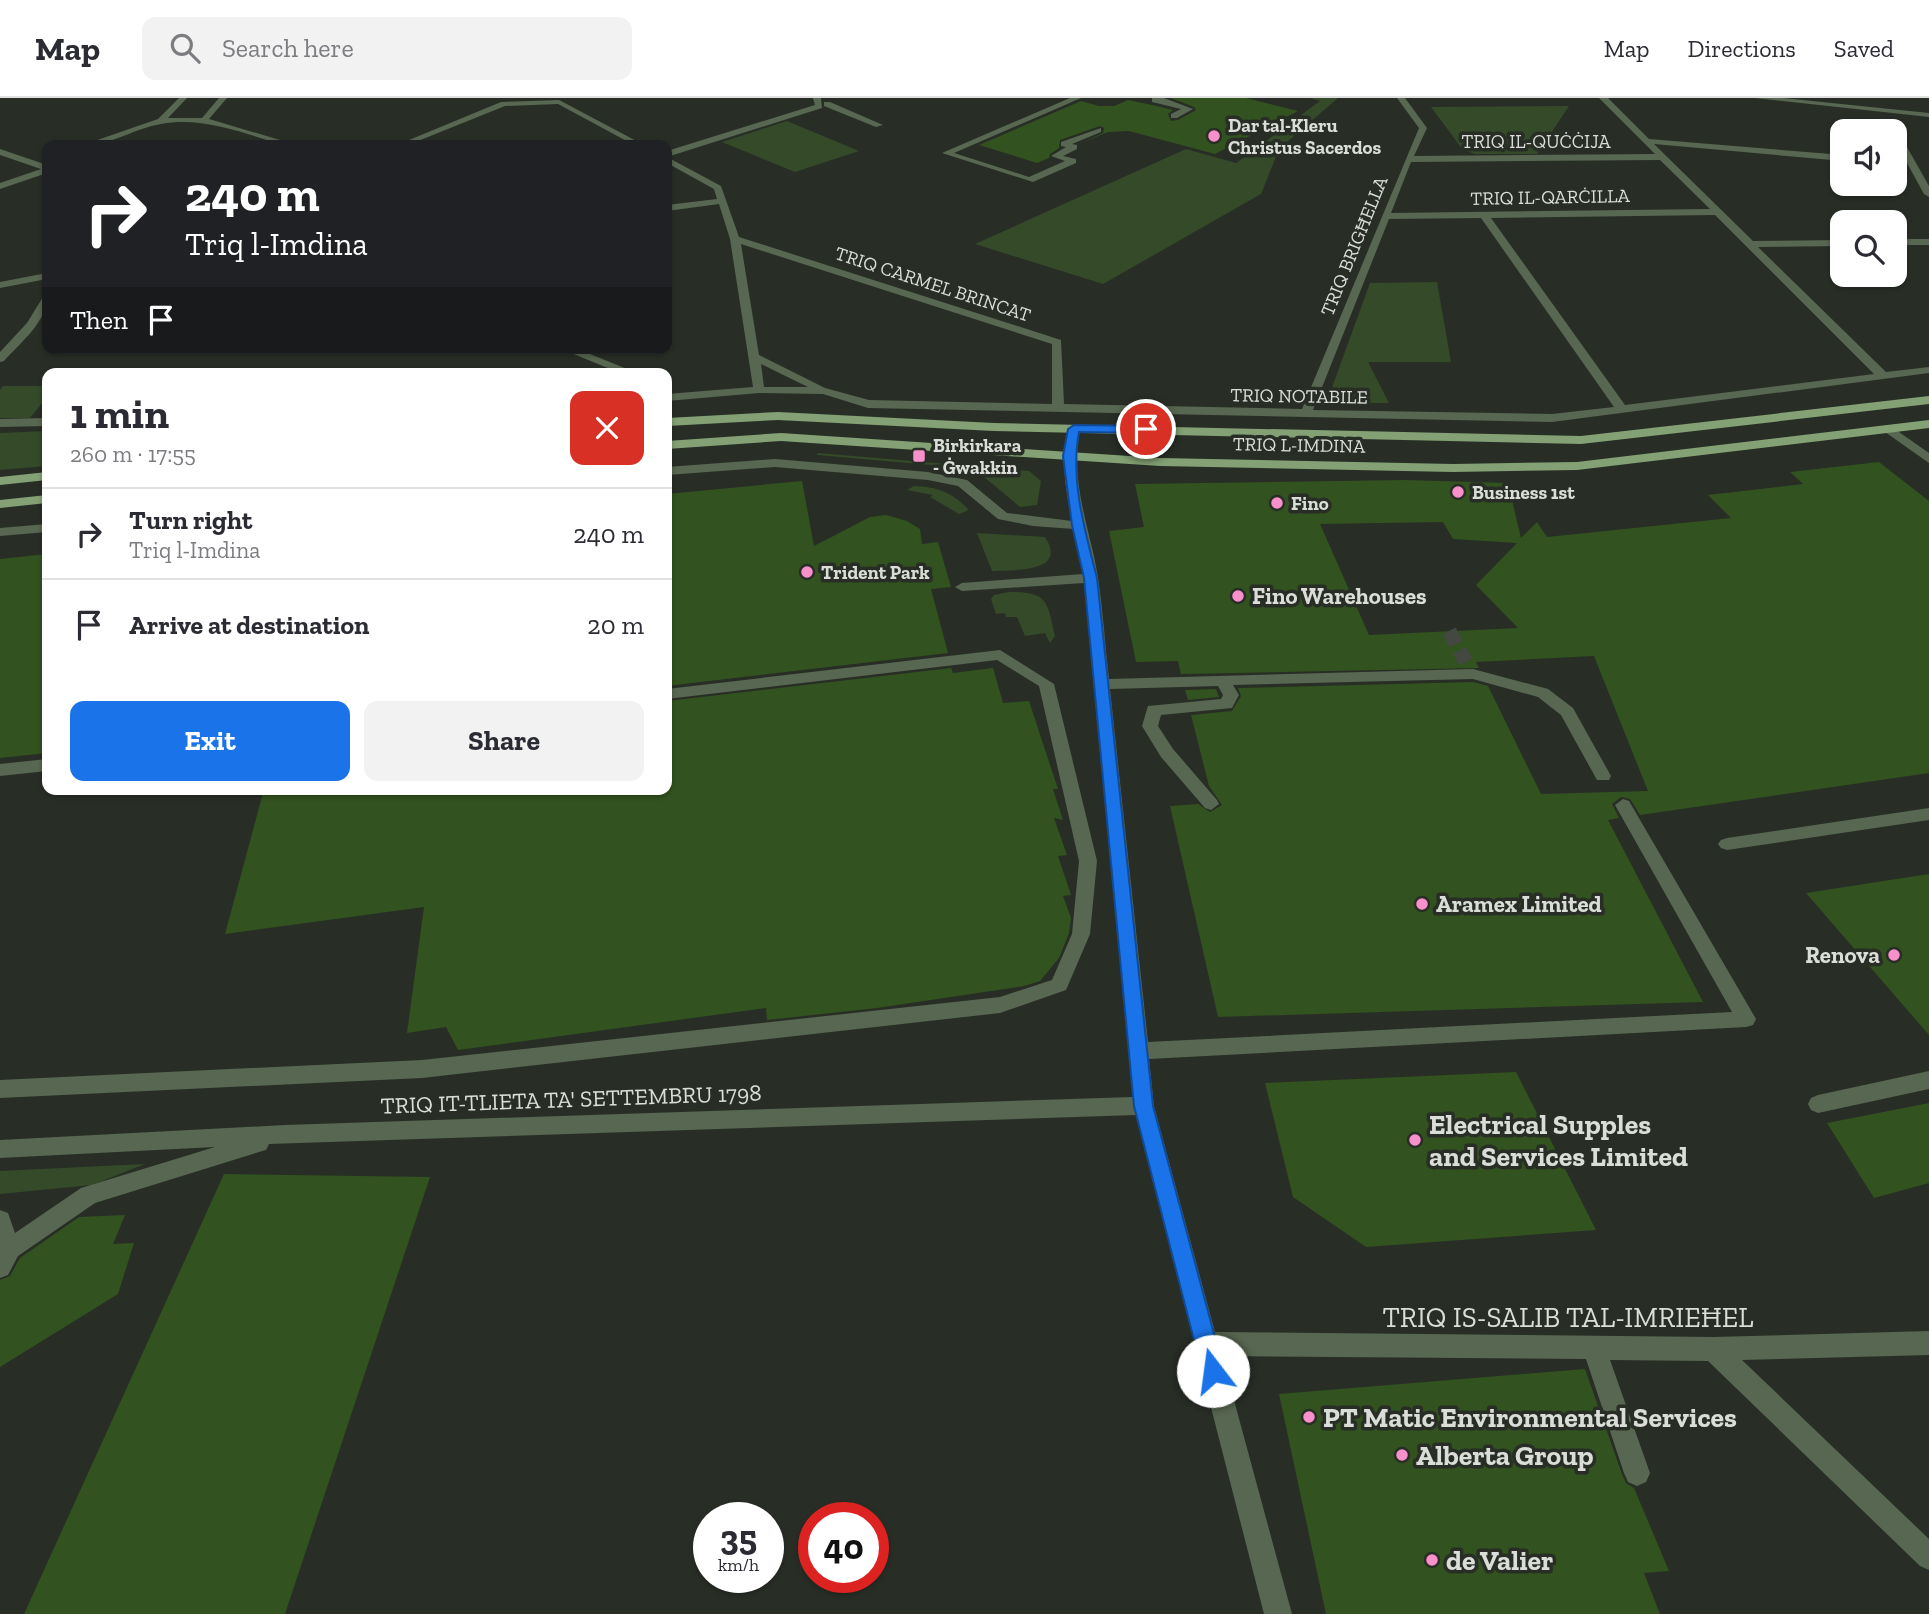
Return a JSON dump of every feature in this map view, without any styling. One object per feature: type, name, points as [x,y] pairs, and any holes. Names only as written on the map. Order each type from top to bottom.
[{"type":"main road","name":"TRIQ L-IMDINA","points":[[672,422],[778,416],[1074,429],[1581,440],[1929,400]]},
{"type":"main road","name":"TRIQ L-IMDINA","points":[[672,445],[781,437],[1160,462],[1439,468],[1577,466],[1929,424]]},
{"type":"main road","points":[[0,481],[42,477]]},
{"type":"main road","points":[[0,504],[42,500]]},
{"type":"street","points":[[161,121],[183,98]]},
{"type":"street","points":[[204,120],[223,98]]},
{"type":"street","points":[[672,152],[821,103],[845,98]]},
{"type":"street","points":[[1077,98],[946,153],[1030,180],[1073,161],[1055,156],[1074,147],[1064,144],[1098,130]]},
{"type":"street","points":[[1160,98],[1155,100],[1189,109],[1174,116]]},
{"type":"street","name":"TRIQ BRIGĦELLA","points":[[1306,413],[1408,159],[1423,128],[1401,98]]},
{"type":"street","points":[[1603,98],[1882,376]]},
{"type":"street","points":[[1759,98],[1929,115]]},
{"type":"street","points":[[1885,98],[1883,110],[1888,119]]},
{"type":"street","points":[[413,140],[505,101],[559,100],[631,140]]},
{"type":"street","points":[[821,103],[879,125]]},
{"type":"street","points":[[102,140],[161,121],[204,120],[275,140]]},
{"type":"street","points":[[1647,141],[1830,157]]},
{"type":"street","points":[[0,152],[42,167]]},
{"type":"street","points":[[1907,155],[1929,194]]},
{"type":"street","name":"TRIQ IL-QUĊĊIJA","points":[[1408,159],[1664,158]]},
{"type":"street","points":[[33,163],[42,160]]},
{"type":"street","points":[[672,163],[718,188],[735,239],[760,390]]},
{"type":"street","points":[[1907,163],[1929,165]]},
{"type":"street","points":[[0,186],[42,171]]},
{"type":"street","points":[[672,207],[722,201]]},
{"type":"street","name":"TRIQ IL-QARĊILLA","points":[[1385,216],[1715,212]]},
{"type":"street","points":[[1484,215],[1622,410]]},
{"type":"street","name":"TRIQ CARMEL BRINCAT","points":[[735,239],[1057,342],[1058,408]]},
{"type":"street","points":[[1907,242],[1929,242]]},
{"type":"street","points":[[1749,244],[1830,243]]},
{"type":"street","points":[[0,285],[42,277]]},
{"type":"street","points":[[0,359],[31,325],[42,307]]},
{"type":"street","points":[[31,325],[42,326]]},
{"type":"street","points":[[580,354],[618,368]]},
{"type":"street","points":[[756,358],[824,391]]},
{"type":"street","name":"TRIQ NOTABILE","points":[[672,398],[760,390],[824,391],[868,404],[1552,418],[1929,370]]},
{"type":"street","points":[[672,388],[698,397]]},
{"type":"street","points":[[0,423],[42,422]]},
{"type":"street","points":[[1074,429],[1069,456],[1078,525],[1091,578],[1144,1106],[1278,1614]]},
{"type":"street","points":[[1889,429],[1929,459]]},
{"type":"street","points":[[672,471],[775,463],[928,476],[962,483],[1003,516],[1033,522],[1078,525]]},
{"type":"street","points":[[0,532],[42,528]]},
{"type":"street","points":[[962,587],[1091,578]]},
{"type":"street","points":[[0,1089],[422,1069],[1000,1005],[1059,985],[1081,934],[1088,861],[1046,684],[1000,656],[672,693]]},
{"type":"street","points":[[1101,684],[1223,682],[1470,668],[1543,693],[1567,712],[1603,776]]},
{"type":"street","points":[[1211,804],[1167,753],[1150,726],[1154,710],[1226,704],[1231,695],[1223,682]]},
{"type":"street","points":[[0,771],[42,766]]},
{"type":"street","points":[[1138,1051],[1746,1019],[1623,805]]},
{"type":"street","points":[[1727,844],[1929,814]]},
{"type":"street","points":[[1818,1104],[1929,1080]]},
{"type":"street","name":"TRIQ IT-TLIETA TA' SETTEMBRU 1798","points":[[0,1149],[285,1134],[1144,1106]]},
{"type":"street","points":[[0,1220],[5,1258],[89,1195],[285,1134]]},
{"type":"street","name":"TRIQ IS-SALIB TAL-IMRIEĦEL","points":[[1206,1344],[1713,1349],[1929,1343]]},
{"type":"street","points":[[1594,1349],[1637,1473]]},
{"type":"street","points":[[1713,1349],[1929,1557]]},
{"type":"green space","points":[[1310,98],[1338,98],[1279,149],[1261,194],[1103,284],[975,244],[1186,149],[1236,163],[1320,101]]},
{"type":"green space","points":[[1569,106],[1537,154],[1475,154],[1463,150],[1431,107]]},
{"type":"green space","points":[[787,121],[859,151],[795,172],[722,142]]},
{"type":"green space","points":[[1437,282],[1451,362],[1368,362],[1389,403],[1352,403],[1330,393],[1370,283]]},
{"type":"green space","points":[[3,386],[42,386],[42,403],[30,418],[0,418],[0,390]]},
{"type":"green space","points":[[42,431],[42,466],[0,470],[0,433]]},
{"type":"green space","points":[[817,455],[1029,471],[1041,481],[1037,505],[1020,507],[984,477],[965,468]]},
{"type":"green space","points":[[914,486],[944,492],[968,509],[959,514],[930,497],[933,495],[907,490]]},
{"type":"green space","points":[[977,533],[1045,537],[1050,557],[1035,567],[992,571]]},
{"type":"green space","points":[[1009,592],[1032,594],[1044,601],[1055,636],[1050,643],[1045,633],[1025,636],[1017,617],[1006,617],[1005,613],[996,614],[991,599],[994,595]]},
{"type":"green space","points":[[145,1164],[92,1185],[0,1194],[0,1171]]},
{"type":"building","name":"Dar tal-Kleru Christus Sacerdos","points":[[1171,98],[1246,98],[1298,111],[1215,154],[1129,131],[1108,132],[1079,144],[1103,133],[1104,128],[1100,126],[1060,140],[1059,148],[1050,154],[1049,158],[1037,163],[979,145],[1081,101],[1099,106],[1114,106],[1128,100],[1152,105],[1173,110],[1168,114],[1171,121],[1196,110]]},
{"type":"building","points":[[1879,462],[1929,501],[1929,773],[1640,815],[1630,799],[1621,797],[1612,804],[1619,818],[1608,820],[1703,1002],[1218,1017],[1170,806],[1198,804],[1210,812],[1222,805],[1209,786],[1191,715],[1232,711],[1241,696],[1238,688],[1473,682],[1488,686],[1541,794],[1648,791],[1594,656],[1476,662],[1479,668],[1181,674],[1178,661],[1136,662],[1109,531],[1144,527],[1135,484],[1404,480],[1508,483],[1521,538],[1537,522],[1547,537],[1731,518],[1708,495],[1803,484],[1790,472]],"holes":[[[1443,522],[1453,539],[1517,543],[1476,585],[1518,628],[1369,635],[1320,524]]]},
{"type":"building","name":"Trident Park","points":[[802,481],[814,546],[870,517],[886,515],[907,521],[920,529],[922,544],[938,542],[951,587],[931,589],[948,653],[672,685],[672,494]]},
{"type":"building","points":[[42,555],[42,754],[0,758],[0,559]]},
{"type":"building","points":[[951,668],[953,673],[993,668],[1003,703],[1029,701],[1058,789],[1053,789],[1063,820],[1054,818],[1067,855],[1058,856],[1071,895],[1063,896],[1071,918],[1069,933],[1059,958],[1040,981],[1024,986],[877,1008],[767,1020],[766,1008],[458,1050],[446,1027],[407,1033],[424,907],[225,934],[262,795],[672,795],[672,700]]},
{"type":"building","points":[[1216,689],[1219,697],[1188,700],[1185,690]]},
{"type":"building","name":"Renova","points":[[1929,874],[1929,1035],[1806,893]]},
{"type":"building","name":"Electrical Supples and Services Limited","points":[[1516,1072],[1596,1230],[1366,1247],[1293,1197],[1265,1083]]},
{"type":"building","points":[[1929,1103],[1929,1183],[1874,1198],[1827,1123]]},
{"type":"building","points":[[224,1174],[430,1177],[285,1614],[24,1614]]},
{"type":"building","points":[[125,1215],[113,1244],[134,1243],[118,1294],[0,1367],[0,1280],[10,1276],[20,1258],[79,1217]]},
{"type":"building","points":[[1585,1369],[1622,1474],[1626,1483],[1634,1488],[1669,1571],[1644,1573],[1660,1614],[1326,1614],[1279,1394]]},
{"type":"tunnel","points":[[1449,631],[1466,662]]},
{"type":"place","name":"Dar tal-Kleru Christus Sacerdos","points":[[1214,136]]},
{"type":"place","name":"Birkirkara - Ġwakkin","points":[[919,456]]},
{"type":"place","name":"Business 1st","points":[[1458,492]]},
{"type":"place","name":"Fino","points":[[1277,503]]},
{"type":"place","name":"Trident Park","points":[[807,572]]},
{"type":"place","name":"Fino Warehouses","points":[[1238,596]]},
{"type":"place","name":"Aramex Limited","points":[[1422,904]]},
{"type":"place","name":"Renova","points":[[1894,955]]},
{"type":"place","name":"Electrical Supples and Services Limited","points":[[1415,1140]]},
{"type":"place","name":"PT Matic Environmental Services","points":[[1309,1417]]},
{"type":"place","name":"Alberta Group","points":[[1402,1455]]},
{"type":"place","name":"de Valier","points":[[1432,1560]]},
{"type":"route","points":[[1146,429],[1074,429],[1069,456],[1070,478],[1091,578],[1144,1106],[1213,1371]]}]
